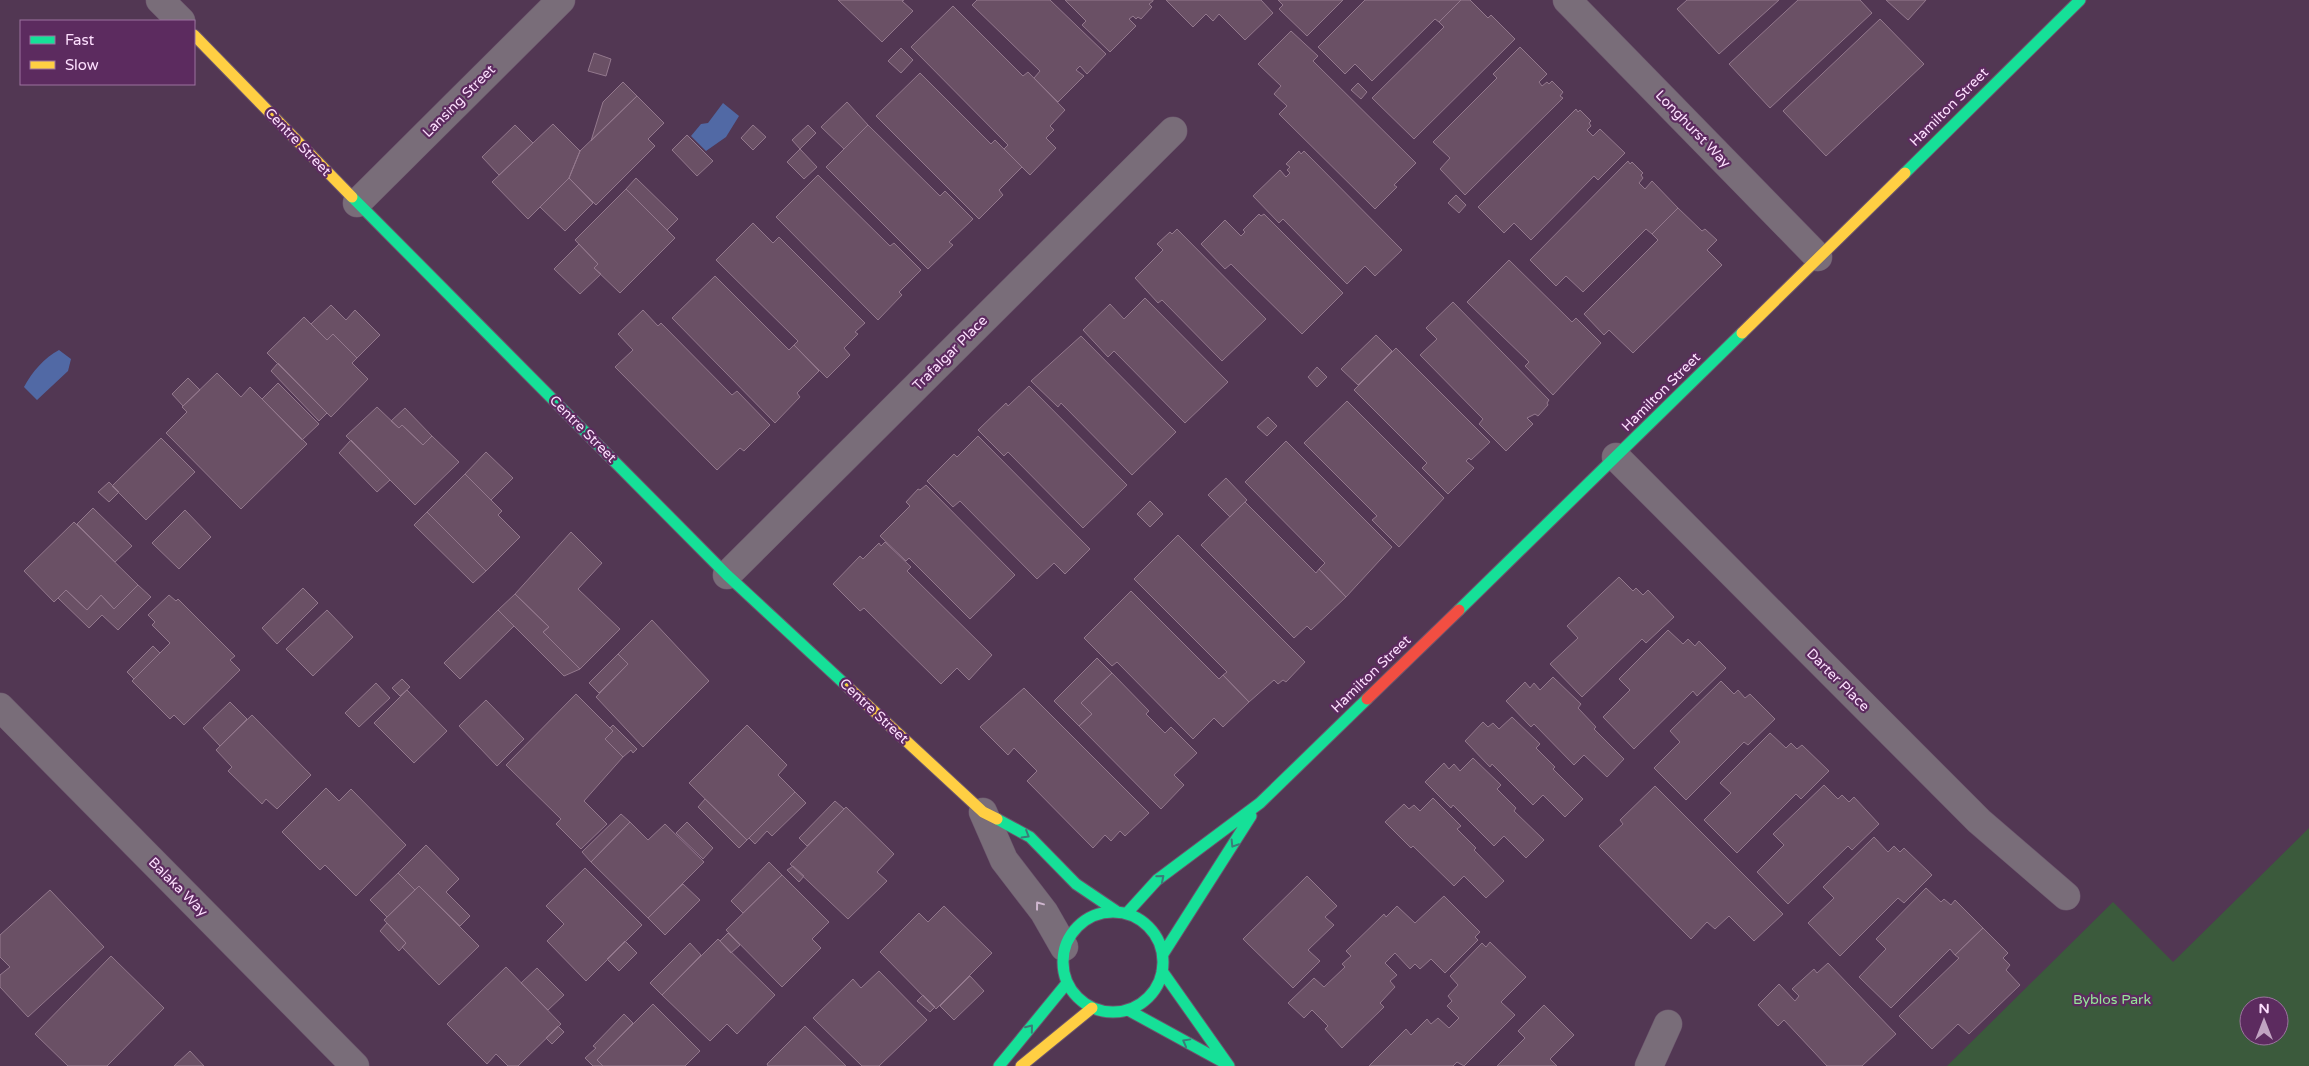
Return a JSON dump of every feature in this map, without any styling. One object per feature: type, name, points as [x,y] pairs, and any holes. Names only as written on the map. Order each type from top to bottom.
[{"type":"street","points":[[160,0],[180,20]]},
{"type":"street","name":"Lansing Street","points":[[357,203],[561,0]]},
{"type":"street","name":"Longhurst Way","points":[[1567,0],[1818,257]]},
{"type":"street","name":"Hamilton Street","points":[[1122,912],[1157,880],[1260,802],[1616,457],[2080,0]]},
{"type":"street","name":"Centre Street","points":[[195,36],[357,203],[728,575],[983,812],[1030,837],[1076,884],[1122,912]]},
{"type":"street","name":"Trafalgar Place","points":[[728,575],[1173,131]]},
{"type":"street","name":"Darter Place","points":[[1616,457],[1979,821],[2066,896]]},
{"type":"street","name":"Balaka Way","points":[[0,707],[355,1066]]},
{"type":"street","name":"Hamilton Street","points":[[1163,954],[1260,802]]},
{"type":"street","name":"Centre Street","points":[[983,812],[1004,860],[1044,912],[1064,947]]},
{"type":"street","points":[[1122,912],[1140,920],[1151,929],[1158,940],[1163,954],[1162,971],[1158,985],[1150,995],[1128,1010],[1110,1012],[1092,1008],[1073,992],[1067,983],[1062,959],[1064,947],[1072,932],[1084,920],[1099,913],[1122,912]]},
{"type":"street","points":[[1162,971],[1229,1066]]},
{"type":"street","points":[[999,1066],[1067,983]]},
{"type":"street","points":[[1021,1066],[1092,1008]]},
{"type":"street","points":[[1128,1010],[1229,1066]]},
{"type":"street","points":[[1649,1066],[1668,1024]]},
{"type":"green space","name":"Byblos Park","points":[[2309,828],[2309,1066],[1947,1066],[2113,902],[2173,962]]},
{"type":"water","points":[[723,103],[739,116],[726,137],[706,151],[691,136],[701,124],[708,123]]},
{"type":"water","points":[[59,350],[71,359],[68,371],[37,400],[24,387],[39,366]]},
{"type":"building","points":[[838,0],[904,0],[902,1],[913,11],[882,42]]},
{"type":"building","points":[[977,0],[1050,0],[1106,54],[1087,74],[1080,66],[1076,70],[1084,76],[1058,102],[1034,78],[1040,71],[972,5]]},
{"type":"building","points":[[1065,0],[1153,1],[1149,4],[1152,7],[1141,19],[1138,17],[1136,19],[1133,16],[1129,19],[1136,26],[1110,52],[1082,25],[1086,21]]},
{"type":"building","points":[[1166,0],[1261,0],[1273,13],[1245,40],[1219,14],[1213,21],[1206,14],[1193,27]]},
{"type":"building","points":[[1278,0],[1343,0],[1307,36],[1279,9],[1283,5]]},
{"type":"building","points":[[1365,0],[1461,0],[1439,22],[1435,19],[1372,81],[1355,64],[1345,74],[1318,47]]},
{"type":"building","points":[[1461,0],[1470,0],[1488,18],[1491,15],[1515,39],[1414,139],[1372,98],[1444,27],[1439,22]]},
{"type":"building","points":[[1687,0],[1779,0],[1719,54],[1677,9]]},
{"type":"building","points":[[1798,0],[1860,0],[1872,13],[1770,108],[1729,64]]},
{"type":"building","points":[[1886,0],[1926,0],[1908,20]]},
{"type":"building","points":[[953,6],[1023,76],[1028,72],[1065,110],[1050,126],[1054,130],[1046,138],[1056,148],[1030,175],[1004,149],[1008,145],[911,47]]},
{"type":"building","points":[[1880,19],[1924,64],[1826,156],[1783,111]]},
{"type":"building","points":[[1291,31],[1318,56],[1313,61],[1416,163],[1394,185],[1397,187],[1375,209],[1279,114],[1287,106],[1274,94],[1281,86],[1258,64]]},
{"type":"building","points":[[1520,47],[1547,74],[1539,82],[1542,86],[1552,81],[1563,92],[1560,96],[1563,98],[1465,195],[1440,169],[1450,158],[1433,142],[1497,78],[1493,74]]},
{"type":"building","points":[[901,48],[913,60],[901,73],[888,61]]},
{"type":"building","points":[[594,53],[611,59],[606,76],[588,71]]},
{"type":"building","points":[[920,73],[991,144],[995,140],[1022,167],[999,190],[1003,195],[979,219],[876,116]]},
{"type":"building","points":[[623,82],[637,96],[591,141],[603,102]]},
{"type":"building","points":[[1358,83],[1367,92],[1361,99],[1351,90]]},
{"type":"building","points":[[637,96],[664,123],[648,139],[655,146],[596,205],[569,178],[580,151]]},
{"type":"building","points":[[847,102],[868,125],[844,149],[821,127]]},
{"type":"building","points":[[1576,109],[1578,112],[1580,110],[1591,121],[1589,123],[1591,126],[1587,130],[1593,136],[1600,129],[1625,153],[1598,180],[1594,176],[1531,240],[1514,223],[1504,233],[1478,207]]},
{"type":"building","points":[[553,124],[580,151],[569,178],[528,219],[492,182]]},
{"type":"building","points":[[515,125],[533,143],[499,175],[482,157]]},
{"type":"building","points":[[753,125],[766,137],[753,150],[741,138]]},
{"type":"building","points":[[808,125],[816,133],[800,149],[792,140]]},
{"type":"building","points":[[868,125],[940,196],[945,191],[973,219],[949,242],[953,245],[928,269],[826,167]]},
{"type":"building","points":[[687,135],[713,161],[697,176],[672,150]]},
{"type":"building","points":[[800,149],[817,167],[804,179],[787,162]]},
{"type":"building","points":[[1299,151],[1301,154],[1304,151],[1402,250],[1375,276],[1365,266],[1347,284],[1283,219],[1279,223],[1253,196],[1280,170],[1286,177],[1290,173],[1287,170],[1290,167],[1286,164]]},
{"type":"building","points":[[1628,161],[1630,164],[1632,162],[1643,173],[1641,175],[1643,178],[1639,183],[1645,189],[1652,181],[1678,208],[1652,234],[1646,229],[1583,292],[1566,276],[1556,286],[1530,260]]},
{"type":"building","points":[[818,175],[890,246],[894,243],[921,270],[899,292],[902,295],[878,320],[776,217]]},
{"type":"building","points":[[569,178],[593,203],[565,231],[540,207]]},
{"type":"building","points":[[636,178],[678,219],[667,230],[626,189]]},
{"type":"building","points":[[626,189],[675,238],[620,293],[594,268],[598,264],[575,240]]},
{"type":"building","points":[[1456,195],[1466,205],[1459,213],[1448,203]]},
{"type":"building","points":[[1678,208],[1702,231],[1705,229],[1717,240],[1707,250],[1722,265],[1633,353],[1609,330],[1604,335],[1584,314],[1658,240],[1652,234]]},
{"type":"building","points":[[1259,214],[1261,216],[1264,214],[1343,293],[1302,334],[1231,264],[1225,269],[1201,244],[1225,220],[1241,236],[1245,232],[1243,230]]},
{"type":"building","points":[[753,223],[773,243],[779,237],[865,323],[855,332],[858,334],[844,348],[850,355],[827,378],[794,345],[798,341],[716,260]]},
{"type":"building","points":[[1177,229],[1266,319],[1222,361],[1162,300],[1158,303],[1135,278],[1163,250],[1157,244],[1170,232],[1172,234]]},
{"type":"building","points":[[579,244],[598,264],[594,268],[601,274],[580,294],[554,269]]},
{"type":"building","points":[[1509,260],[1572,322],[1576,318],[1601,343],[1553,395],[1525,366],[1529,362],[1467,302]]},
{"type":"building","points":[[715,276],[789,350],[794,345],[819,371],[797,393],[800,397],[775,423],[672,318]]},
{"type":"building","points":[[1145,298],[1228,382],[1185,423],[1114,351],[1108,357],[1083,330],[1110,304],[1124,319]]},
{"type":"building","points":[[1453,302],[1549,400],[1548,405],[1538,416],[1535,414],[1527,418],[1533,424],[1506,451],[1479,424],[1483,419],[1420,355],[1437,339],[1426,328]]},
{"type":"building","points":[[331,305],[346,320],[355,310],[380,335],[357,358],[333,334],[327,340],[311,324]]},
{"type":"building","points":[[643,310],[658,326],[661,323],[732,395],[737,391],[770,425],[744,451],[740,448],[717,470],[615,367],[633,350],[618,334]]},
{"type":"building","points":[[304,317],[327,340],[333,334],[357,358],[352,363],[368,379],[331,417],[267,353]]},
{"type":"building","points":[[1376,335],[1392,351],[1358,385],[1341,369]]},
{"type":"building","points":[[1081,336],[1176,432],[1132,475],[1061,403],[1058,407],[1031,381]]},
{"type":"building","points":[[1396,348],[1490,442],[1471,460],[1469,458],[1466,461],[1474,468],[1448,494],[1422,468],[1427,463],[1354,390]]},
{"type":"building","points":[[278,363],[327,413],[319,421],[271,371]]},
{"type":"building","points":[[1317,367],[1327,377],[1317,387],[1308,377]]},
{"type":"building","points":[[217,373],[241,397],[250,387],[307,444],[241,509],[166,433],[187,412],[182,407]]},
{"type":"building","points":[[188,378],[200,390],[183,406],[172,394]]},
{"type":"building","points":[[278,383],[319,424],[302,440],[262,399]]},
{"type":"building","points":[[1029,386],[1127,485],[1083,528],[1008,452],[1004,456],[978,430],[1006,403],[1008,406]]},
{"type":"building","points":[[1347,401],[1444,498],[1399,547],[1372,520],[1377,516],[1304,443]]},
{"type":"building","points":[[377,407],[399,428],[402,425],[423,445],[432,436],[459,462],[415,505],[346,436]]},
{"type":"building","points":[[405,408],[432,436],[423,445],[402,425],[399,428],[391,421]]},
{"type":"building","points":[[1268,417],[1277,426],[1267,436],[1257,427]]},
{"type":"building","points":[[978,436],[1090,549],[1065,574],[1054,563],[1037,579],[960,501],[953,507],[927,481],[954,454],[957,457]]},
{"type":"building","points":[[161,438],[195,472],[146,520],[112,486]]},
{"type":"building","points":[[351,440],[390,480],[377,492],[339,453]]},
{"type":"building","points":[[1286,441],[1392,547],[1346,597],[1319,569],[1325,563],[1245,482]]},
{"type":"building","points":[[486,452],[513,478],[491,500],[465,474]]},
{"type":"building","points":[[465,474],[502,511],[498,515],[520,537],[486,571],[427,512]]},
{"type":"building","points":[[1226,478],[1247,500],[1230,517],[1208,495]]},
{"type":"building","points":[[109,482],[119,492],[109,502],[98,492]]},
{"type":"building","points":[[926,485],[1015,575],[970,619],[909,558],[906,561],[880,536],[910,506],[906,502],[918,489],[920,490]]},
{"type":"building","points":[[1150,501],[1163,514],[1150,527],[1137,514]]},
{"type":"building","points":[[1245,502],[1316,573],[1319,569],[1346,597],[1311,630],[1307,626],[1294,638],[1201,545]]},
{"type":"building","points":[[93,508],[132,546],[115,562],[77,524]]},
{"type":"building","points":[[185,510],[211,537],[179,569],[152,543]]},
{"type":"building","points":[[427,512],[486,571],[473,583],[414,525]]},
{"type":"building","points":[[74,522],[138,585],[114,609],[101,595],[87,610],[66,590],[54,602],[24,571]]},
{"type":"building","points":[[571,532],[602,563],[578,589],[620,629],[580,669],[543,632],[549,627],[515,594]]},
{"type":"building","points":[[1178,535],[1305,662],[1286,682],[1283,680],[1278,684],[1274,680],[1249,702],[1223,675],[1227,672],[1134,579]]},
{"type":"building","points":[[885,542],[911,567],[907,571],[992,655],[969,680],[957,668],[941,684],[864,608],[860,611],[833,584],[860,556],[863,559],[879,543],[881,546]]},
{"type":"building","points":[[1619,577],[1633,591],[1636,588],[1643,595],[1648,590],[1674,617],[1646,643],[1642,639],[1582,697],[1550,664],[1578,638],[1567,626]]},
{"type":"building","points":[[138,585],[151,597],[118,630],[102,615],[89,628],[58,598],[66,590],[87,610],[101,595],[114,609]]},
{"type":"building","points":[[303,588],[318,603],[277,644],[262,628]]},
{"type":"building","points":[[1131,591],[1219,679],[1223,675],[1249,702],[1223,727],[1214,718],[1193,739],[1117,662],[1112,666],[1084,638]]},
{"type":"building","points":[[515,594],[549,627],[543,632],[580,669],[564,676],[498,610]]},
{"type":"building","points":[[169,595],[176,601],[178,599],[235,656],[230,660],[240,670],[184,725],[174,715],[170,719],[132,681],[170,643],[152,625],[155,622],[148,615]]},
{"type":"building","points":[[327,610],[353,637],[313,676],[286,649]]},
{"type":"building","points":[[498,610],[514,626],[460,679],[444,663]]},
{"type":"building","points":[[652,620],[709,681],[643,747],[596,697],[628,664],[618,654]]},
{"type":"building","points":[[1668,630],[1683,644],[1688,639],[1695,646],[1699,641],[1726,668],[1697,696],[1693,691],[1634,749],[1603,717],[1630,690],[1619,679]]},
{"type":"building","points":[[153,646],[160,653],[134,679],[127,672]]},
{"type":"building","points":[[618,654],[628,664],[599,693],[589,683]]},
{"type":"building","points":[[1097,658],[1112,673],[1081,703],[1092,714],[1079,726],[1054,701]]},
{"type":"building","points":[[1112,673],[1149,711],[1146,714],[1165,733],[1171,727],[1197,753],[1174,775],[1184,785],[1161,809],[1079,726],[1092,714],[1081,703]]},
{"type":"building","points":[[1553,677],[1581,704],[1578,708],[1596,727],[1594,729],[1624,759],[1607,777],[1584,755],[1574,765],[1534,724],[1531,727],[1506,701],[1525,682],[1530,688],[1534,683],[1540,690]]},
{"type":"building","points":[[402,679],[410,687],[400,696],[392,688]]},
{"type":"building","points":[[1721,681],[1734,694],[1738,690],[1745,698],[1750,694],[1775,719],[1748,745],[1744,742],[1686,800],[1654,768],[1680,742],[1670,731]]},
{"type":"building","points":[[376,683],[390,698],[359,727],[345,713]]},
{"type":"building","points":[[1024,688],[1149,813],[1125,836],[1120,831],[1111,841],[1105,835],[1093,848],[1027,781],[1037,771],[1014,748],[1008,755],[980,727]]},
{"type":"building","points":[[407,690],[447,731],[414,763],[374,723]]},
{"type":"building","points":[[576,694],[613,731],[605,739],[623,757],[584,801],[607,824],[581,849],[556,824],[561,819],[506,765]]},
{"type":"building","points":[[486,700],[524,739],[497,766],[459,726]]},
{"type":"building","points":[[230,702],[247,719],[220,746],[203,728]]},
{"type":"building","points":[[252,715],[311,775],[277,809],[266,799],[262,804],[228,771],[232,767],[216,750]]},
{"type":"building","points":[[1512,717],[1540,744],[1536,748],[1555,767],[1553,769],[1583,799],[1565,817],[1543,795],[1533,805],[1492,764],[1490,767],[1465,741],[1483,722],[1488,727],[1493,723],[1499,729]]},
{"type":"building","points":[[613,725],[637,749],[633,753],[631,750],[623,757],[605,739],[613,731],[610,728]]},
{"type":"building","points":[[747,725],[787,765],[778,775],[795,792],[747,840],[689,783]]},
{"type":"building","points":[[1770,733],[1786,748],[1791,743],[1797,749],[1802,745],[1829,771],[1801,799],[1796,794],[1737,853],[1704,820],[1731,793],[1720,783]]},
{"type":"building","points":[[1473,758],[1501,785],[1497,789],[1516,808],[1514,811],[1544,840],[1526,858],[1504,836],[1494,846],[1453,805],[1451,808],[1425,782],[1444,763],[1449,769],[1454,764],[1460,771]]},
{"type":"building","points":[[1824,785],[1838,799],[1842,795],[1849,802],[1854,797],[1879,824],[1852,850],[1848,846],[1788,904],[1757,872],[1784,845],[1773,834]]},
{"type":"building","points":[[1655,786],[1783,914],[1754,941],[1729,916],[1715,929],[1707,922],[1691,939],[1599,846],[1623,824],[1620,820]]},
{"type":"building","points":[[326,788],[339,801],[351,789],[406,845],[356,896],[325,865],[320,870],[282,832]]},
{"type":"building","points":[[795,792],[806,803],[772,836],[767,831],[755,844],[749,838]]},
{"type":"building","points":[[1433,798],[1461,826],[1457,829],[1504,881],[1486,898],[1464,876],[1454,886],[1385,822],[1404,804],[1409,809],[1414,805],[1420,811]]},
{"type":"building","points":[[705,799],[747,840],[739,848],[698,807]]},
{"type":"building","points":[[835,801],[844,809],[807,846],[799,838]]},
{"type":"building","points":[[846,807],[894,854],[877,872],[887,881],[848,919],[790,864]]},
{"type":"building","points":[[621,814],[630,822],[591,862],[582,852]]},
{"type":"building","points":[[630,822],[648,840],[665,824],[704,862],[648,918],[591,862]]},
{"type":"building","points":[[687,822],[713,848],[703,859],[676,833]]},
{"type":"building","points":[[1874,837],[1888,852],[1894,846],[1900,852],[1904,848],[1932,875],[1904,903],[1898,898],[1840,956],[1808,923],[1834,898],[1823,887]]},
{"type":"building","points":[[426,845],[459,879],[446,892],[470,916],[460,926],[419,886],[415,890],[398,873]]},
{"type":"building","points":[[769,862],[782,875],[743,913],[731,901]]},
{"type":"building","points":[[793,866],[804,876],[799,882],[787,870]]},
{"type":"building","points":[[585,868],[642,925],[586,981],[547,941],[564,924],[546,906]]},
{"type":"building","points":[[398,873],[415,890],[387,917],[370,900]]},
{"type":"building","points":[[782,875],[829,922],[812,939],[821,948],[782,987],[726,930]]},
{"type":"building","points":[[1307,876],[1337,906],[1325,917],[1334,925],[1308,950],[1320,961],[1293,988],[1243,939]]},
{"type":"building","points":[[683,884],[700,900],[665,935],[648,918]]},
{"type":"building","points":[[419,886],[479,946],[439,985],[402,947],[406,943],[384,920]]},
{"type":"building","points":[[1926,888],[1941,902],[1944,899],[1951,905],[1955,900],[1983,928],[1955,955],[1950,949],[1891,1008],[1859,977],[1886,949],[1876,939]]},
{"type":"building","points":[[50,890],[104,947],[28,1017],[0,987],[0,975],[10,967],[0,957],[0,935]]},
{"type":"building","points":[[1444,896],[1480,932],[1475,937],[1478,940],[1445,973],[1431,959],[1420,969],[1415,964],[1410,969],[1395,953],[1385,963],[1397,975],[1390,981],[1395,987],[1380,1003],[1384,1007],[1342,1048],[1325,1029],[1328,1026],[1312,1010],[1304,1018],[1288,1003],[1314,978],[1324,987],[1345,967],[1342,964],[1351,956],[1346,951],[1384,914],[1386,917],[1397,906],[1415,923]]},
{"type":"building","points":[[944,906],[992,953],[936,1009],[880,952],[919,913],[928,922]]},
{"type":"building","points":[[387,923],[406,943],[399,951],[380,931]]},
{"type":"building","points":[[1983,928],[2008,953],[2003,958],[2010,965],[2006,970],[2020,985],[1969,1034],[1958,1024],[1932,1049],[1899,1016],[1959,958],[1955,955]]},
{"type":"building","points":[[728,933],[740,945],[731,953],[720,941]]},
{"type":"building","points":[[718,939],[775,995],[737,1034],[727,1024],[710,1041],[662,995]]},
{"type":"building","points":[[625,941],[637,953],[619,971],[607,959]]},
{"type":"building","points":[[1490,942],[1526,977],[1501,1002],[1515,1015],[1464,1066],[1457,1062],[1453,1066],[1369,1066],[1406,1029],[1411,1035],[1427,1019],[1431,1024],[1438,1018],[1449,1028],[1459,1018],[1447,1006],[1452,1001],[1448,996],[1458,985],[1450,976],[1482,943],[1486,947]]},
{"type":"building","points":[[690,943],[701,955],[662,995],[650,983]]},
{"type":"building","points":[[111,956],[164,1008],[107,1066],[68,1066],[35,1034]]},
{"type":"building","points":[[1828,963],[1896,1034],[1862,1066],[1827,1066],[1784,1020],[1778,1026],[1758,1005],[1779,984],[1795,1001],[1799,996],[1792,989],[1814,969],[1817,973]]},
{"type":"building","points":[[506,967],[561,1024],[518,1066],[508,1066],[496,1054],[487,1064],[447,1024]]},
{"type":"building","points":[[537,968],[564,995],[548,1010],[521,983]]},
{"type":"building","points":[[879,971],[927,1020],[879,1066],[862,1066],[813,1018],[853,979],[861,988]]},
{"type":"building","points":[[970,976],[984,991],[954,1020],[940,1006]]},
{"type":"building","points":[[923,995],[935,1007],[930,1012],[917,1001]]},
{"type":"building","points":[[653,1004],[700,1051],[685,1066],[603,1066],[597,1060]]},
{"type":"building","points":[[1544,1005],[1574,1035],[1550,1059],[1557,1066],[1497,1066],[1525,1038],[1518,1031]]},
{"type":"building","points":[[624,1014],[633,1023],[597,1060],[603,1066],[593,1066],[585,1058],[596,1048],[593,1046]]},
{"type":"building","points":[[558,1026],[564,1032],[552,1044],[546,1038]]},
{"type":"building","points":[[805,1026],[846,1066],[768,1066],[767,1064]]},
{"type":"building","points":[[190,1051],[204,1066],[174,1066]]},
{"type":"traffic: fast","points":[[1905,173],[2080,0]]},
{"type":"traffic: fast","points":[[352,197],[727,575],[849,688]]},
{"type":"traffic: fast","points":[[1459,610],[1742,333]]},
{"type":"traffic: fast","points":[[1127,913],[1157,880],[1260,803],[1367,699]]},
{"type":"traffic: fast","points":[[1163,954],[1251,816]]},
{"type":"traffic: fast","points":[[997,819],[1030,837],[1076,884],[1116,911]]},
{"type":"traffic: fast","points":[[1113,912],[1123,913],[1141,920],[1155,934],[1162,952],[1163,962],[1162,972],[1155,990],[1141,1004],[1123,1011],[1113,1012],[1103,1011],[1085,1004],[1071,990],[1064,972],[1063,962],[1064,952],[1071,934],[1085,920],[1103,913],[1113,912]]},
{"type":"traffic: fast","points":[[1162,971],[1229,1066]]},
{"type":"traffic: fast","points":[[999,1066],[1067,983]]},
{"type":"traffic: fast","points":[[1128,1010],[1223,1062]]},
{"type":"traffic: slow","points":[[195,36],[352,197]]},
{"type":"traffic: slow","points":[[1742,333],[1905,173]]},
{"type":"traffic: slow","points":[[849,688],[983,812],[997,819]]},
{"type":"traffic: slow","points":[[1021,1066],[1092,1008]]},
{"type":"traffic: jam","points":[[1367,699],[1459,610]]}]
